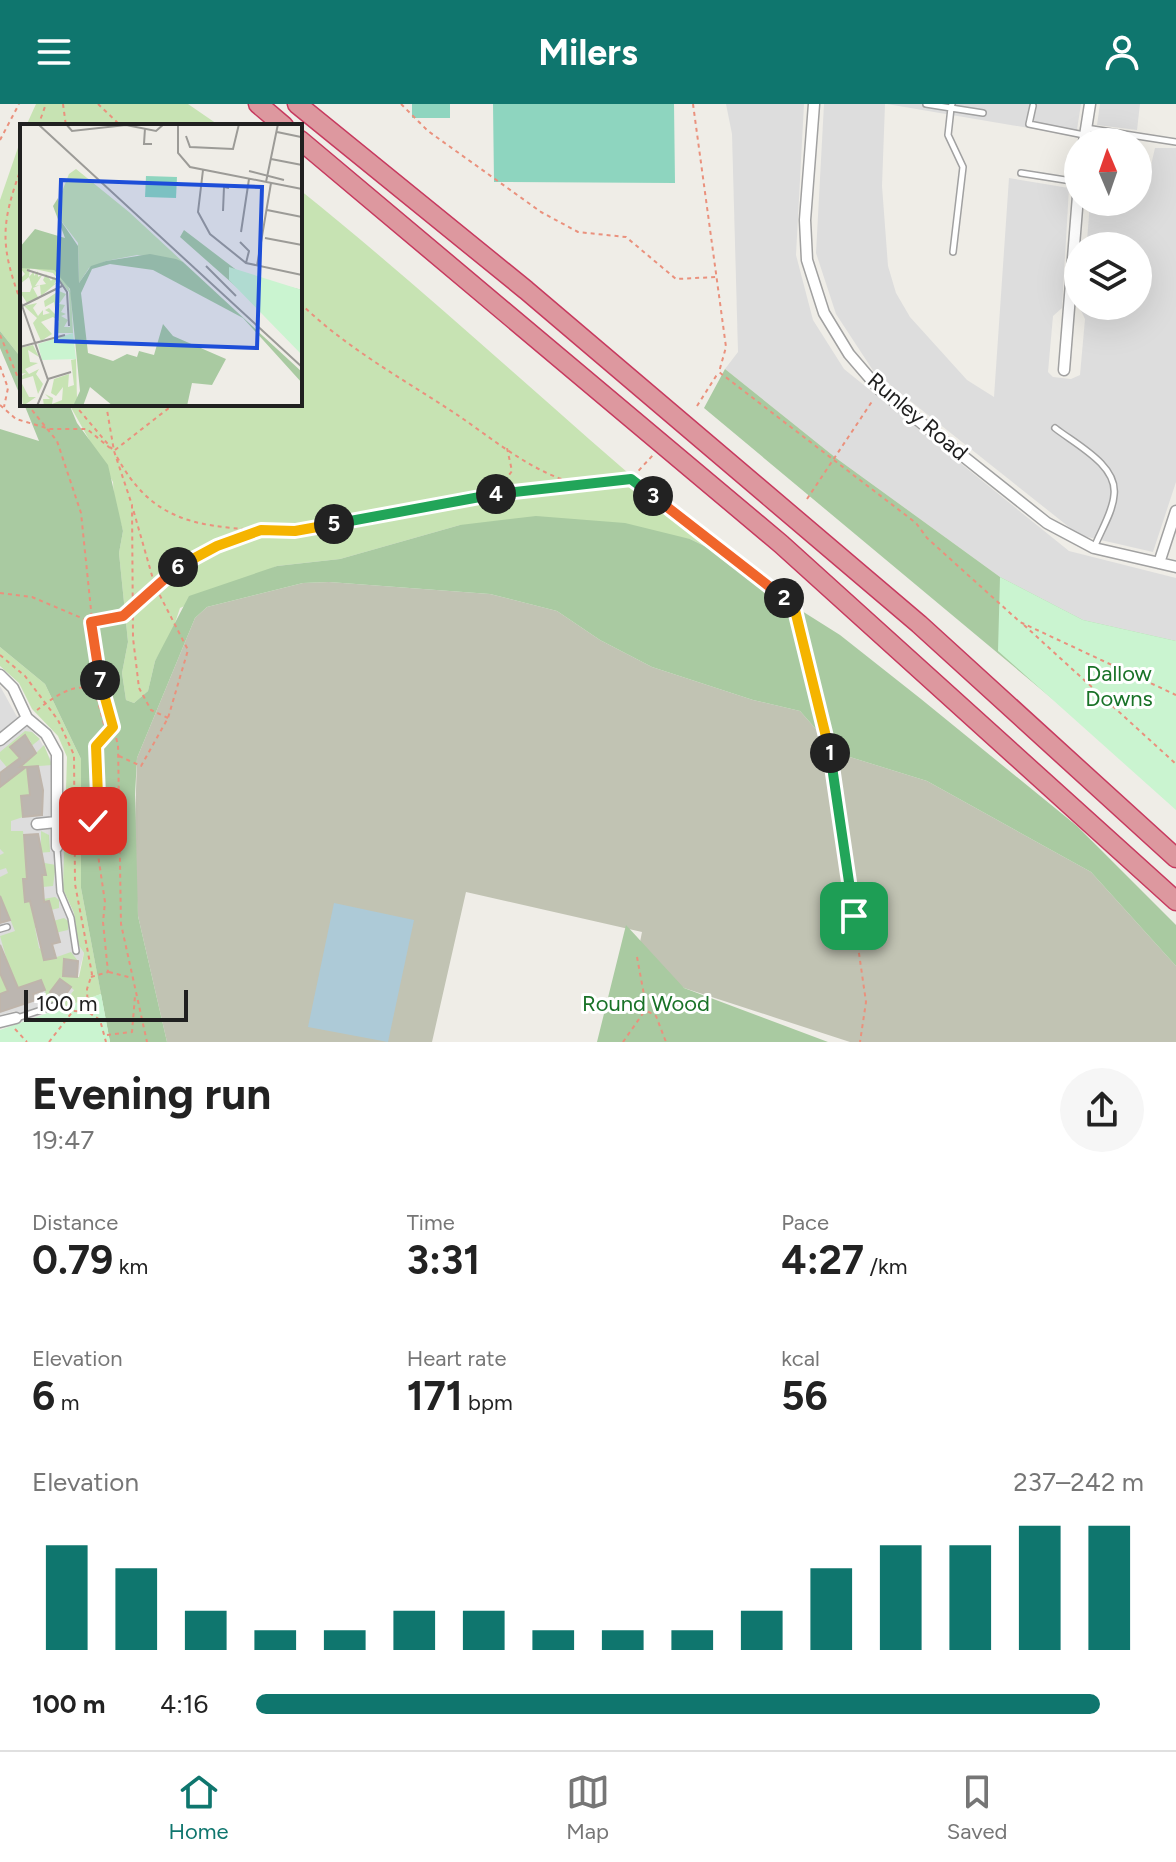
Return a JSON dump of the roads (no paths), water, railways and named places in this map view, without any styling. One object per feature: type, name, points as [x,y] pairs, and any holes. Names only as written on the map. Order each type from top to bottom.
[{"type":"highway","points":[[258,104],[282,124]]},
{"type":"highway","points":[[297,104],[526,290],[919,624],[1176,858]]},
{"type":"highway","points":[[302,142],[781,544],[1176,901]]},
{"type":"street","name":"Runley Road","points":[[814,104],[805,220],[807,260],[824,313],[849,354],[880,390],[1047,523],[1094,548],[1176,567]]},
{"type":"street","points":[[1086,128],[1090,104]]},
{"type":"street","points":[[1064,370],[1076,216]]},
{"type":"street","points":[[1159,563],[1176,511]]},
{"type":"street","points":[[0,675],[13,688],[27,718],[46,734],[57,754],[57,847]]},
{"type":"street","points":[[0,740],[27,718]]},
{"type":"street","points":[[37,824],[56,822]]},
{"type":"street","points":[[0,1022],[14,1018]]},
{"type":"lane","points":[[926,104],[983,113]]},
{"type":"lane","points":[[952,106],[948,135],[963,167],[953,252]]},
{"type":"lane","points":[[1033,106],[1029,124],[1064,131]]},
{"type":"lane","points":[[1152,140],[1176,142]]},
{"type":"lane","points":[[1021,173],[1064,180]]},
{"type":"lane","points":[[1055,428],[1107,469],[1112,480],[1115,495],[1094,548]]},
{"type":"lane","points":[[57,847],[60,892],[71,918],[76,951]]},
{"type":"lane","points":[[14,1018],[56,1005]]},
{"type":"water","points":[[334,903],[414,920],[388,1042],[308,1027]]},
{"type":"park label","name":"Dallow Downs","points":[[1119,686]]},
{"type":"park label","name":"Round Wood","points":[[646,1003]]}]
